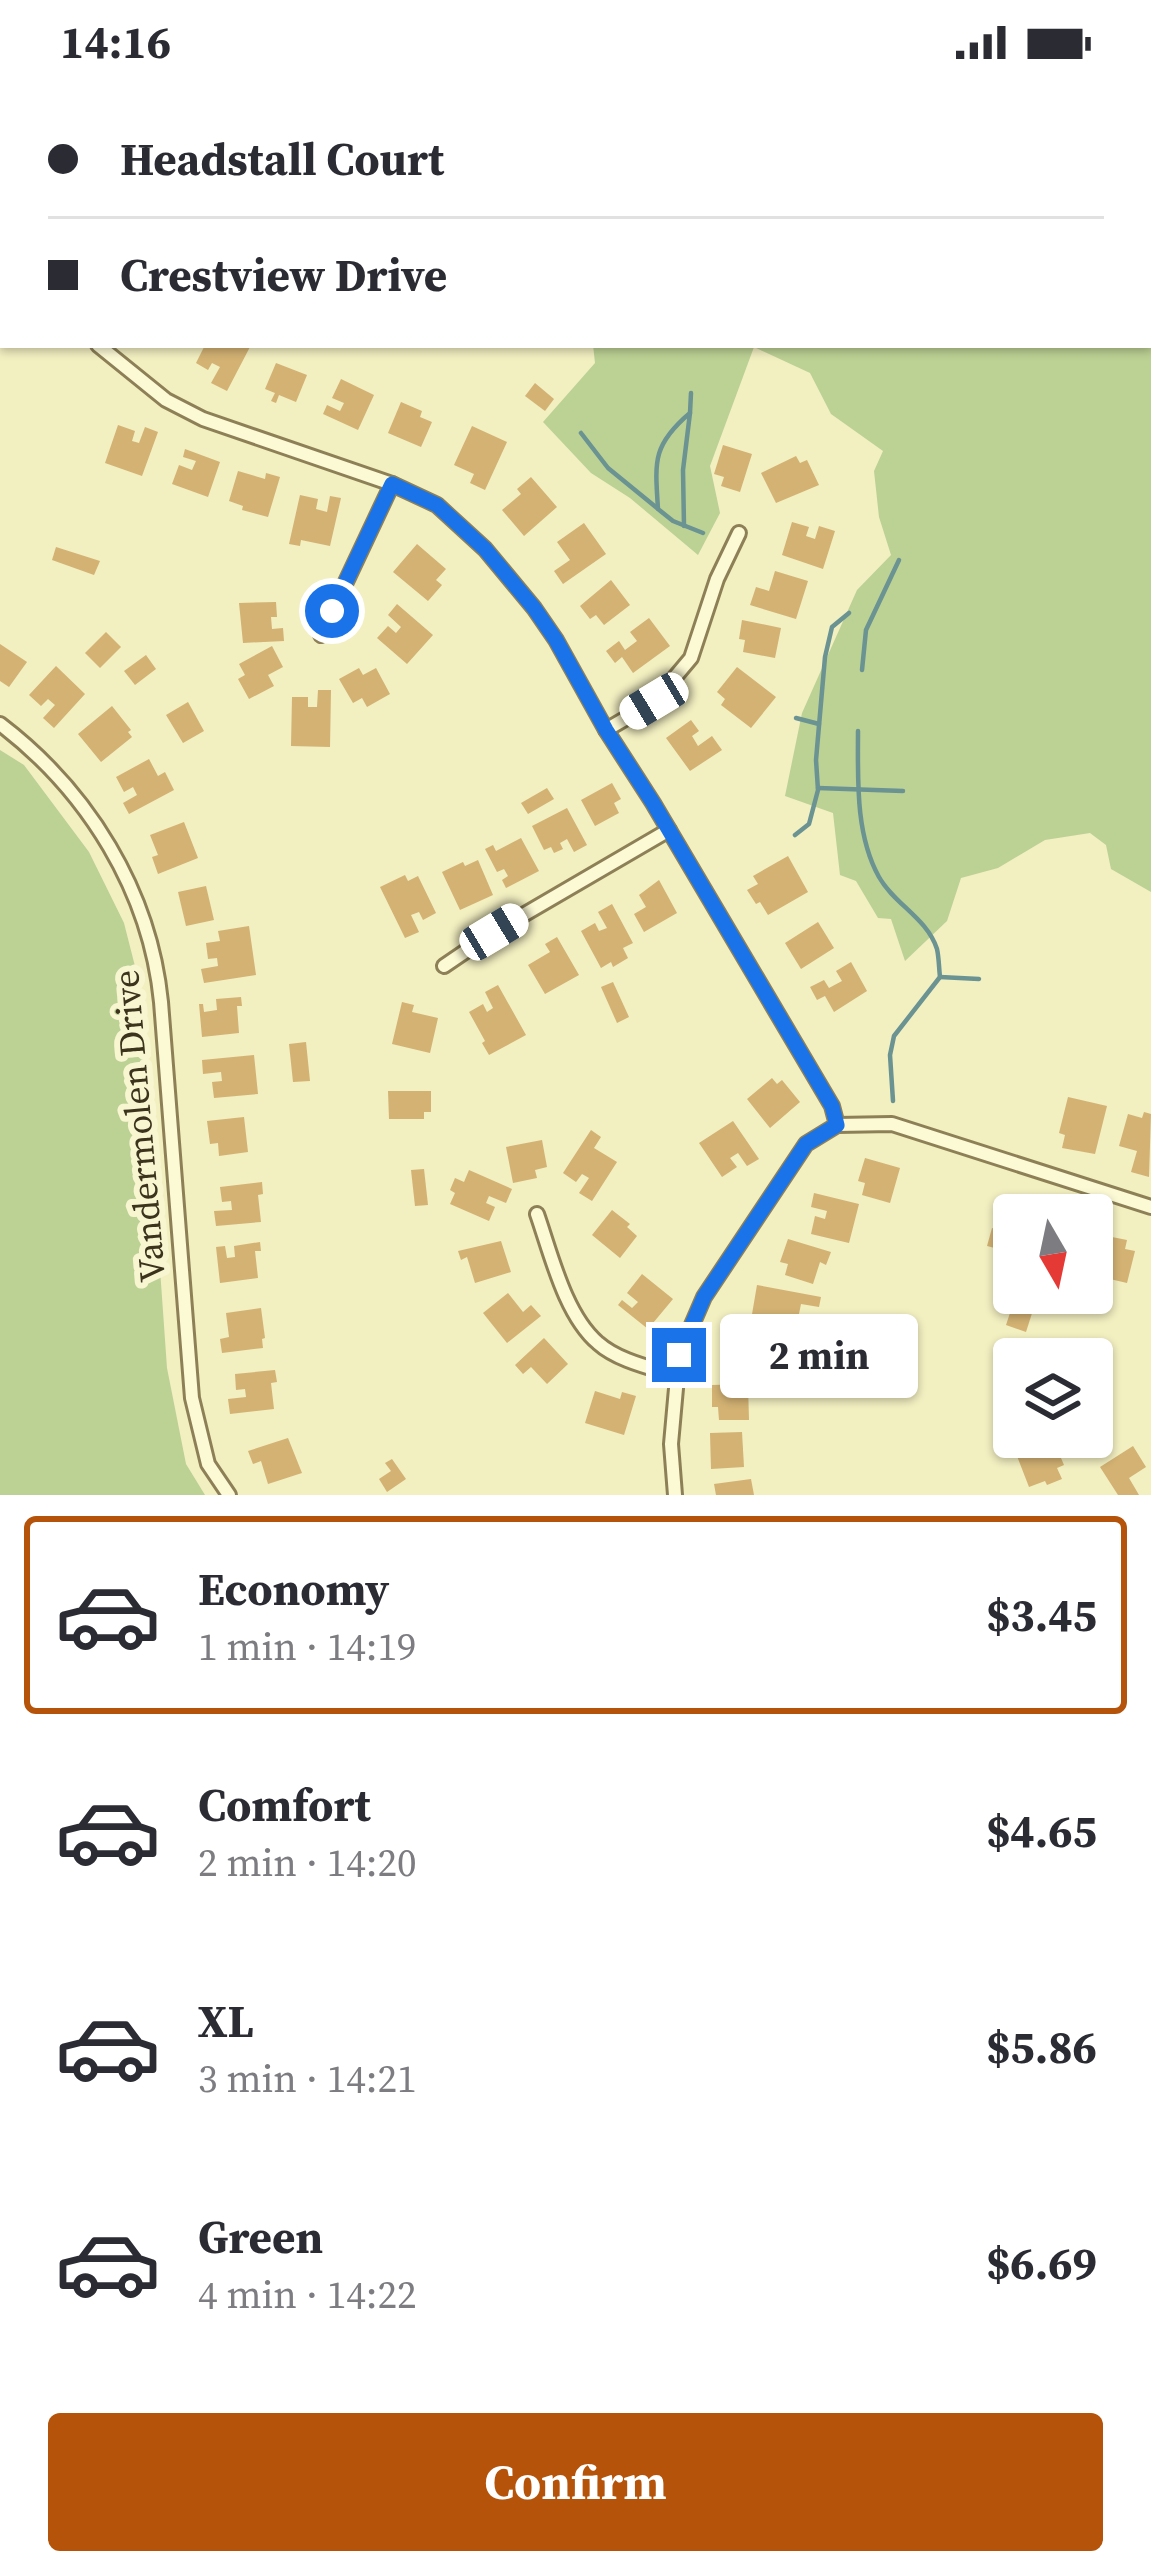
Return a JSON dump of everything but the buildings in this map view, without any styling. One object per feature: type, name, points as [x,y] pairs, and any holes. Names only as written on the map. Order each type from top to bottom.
[{"type":"street","points":[[102,348],[166,400],[203,419],[392,484],[437,505],[485,549],[556,640],[832,1106],[837,1125]]},
{"type":"street","points":[[321,635],[392,484]]},
{"type":"street","points":[[606,730],[654,701],[691,658],[717,579],[739,533]]},
{"type":"street","name":"Vandermolen Drive","points":[[0,724],[33,748],[71,790],[131,884],[148,928],[161,1001],[192,1398],[208,1464],[229,1495]]},
{"type":"street","points":[[443,966],[669,830]]},
{"type":"street","points":[[675,1495],[671,1444],[679,1355],[704,1297],[806,1144],[837,1125],[892,1124],[1151,1208]]},
{"type":"street","points":[[537,1214],[573,1312],[598,1344],[634,1363],[677,1376]]},
{"type":"green space","points":[[593,348],[754,348],[710,466],[720,513],[698,555],[630,498],[591,473],[543,422],[595,363]]},
{"type":"green space","points":[[756,348],[1151,348],[1151,892],[1111,869],[1106,845],[1090,833],[1045,840],[998,868],[961,878],[947,921],[905,961],[891,919],[878,918],[856,881],[840,875],[833,813],[785,796],[802,713],[857,590],[891,555],[879,517],[874,471],[883,451],[831,414],[810,373]]},
{"type":"green space","points":[[0,750],[24,765],[89,852],[124,923],[140,986],[167,1368],[186,1464],[205,1495],[0,1495]]},
{"type":"waterway","points":[[691,393],[690,413],[669,435],[659,455],[658,509],[703,533]]},
{"type":"waterway","points":[[684,526],[683,470],[690,413]]},
{"type":"waterway","points":[[581,433],[608,468],[657,508]]},
{"type":"waterway","points":[[862,670],[866,630],[899,560]]},
{"type":"waterway","points":[[795,835],[809,824],[818,790],[816,760],[832,627],[849,613]]},
{"type":"waterway","points":[[796,718],[819,724]]},
{"type":"waterway","points":[[858,731],[860,805],[871,860],[885,887],[926,928],[939,960],[940,977],[894,1036],[890,1055],[893,1101]]},
{"type":"waterway","points":[[818,788],[903,791]]},
{"type":"waterway","points":[[940,977],[979,979]]},
{"type":"route","points":[[332,611],[392,484],[437,505],[485,549],[556,640],[832,1106],[837,1125],[806,1144],[704,1297],[679,1355]]}]
